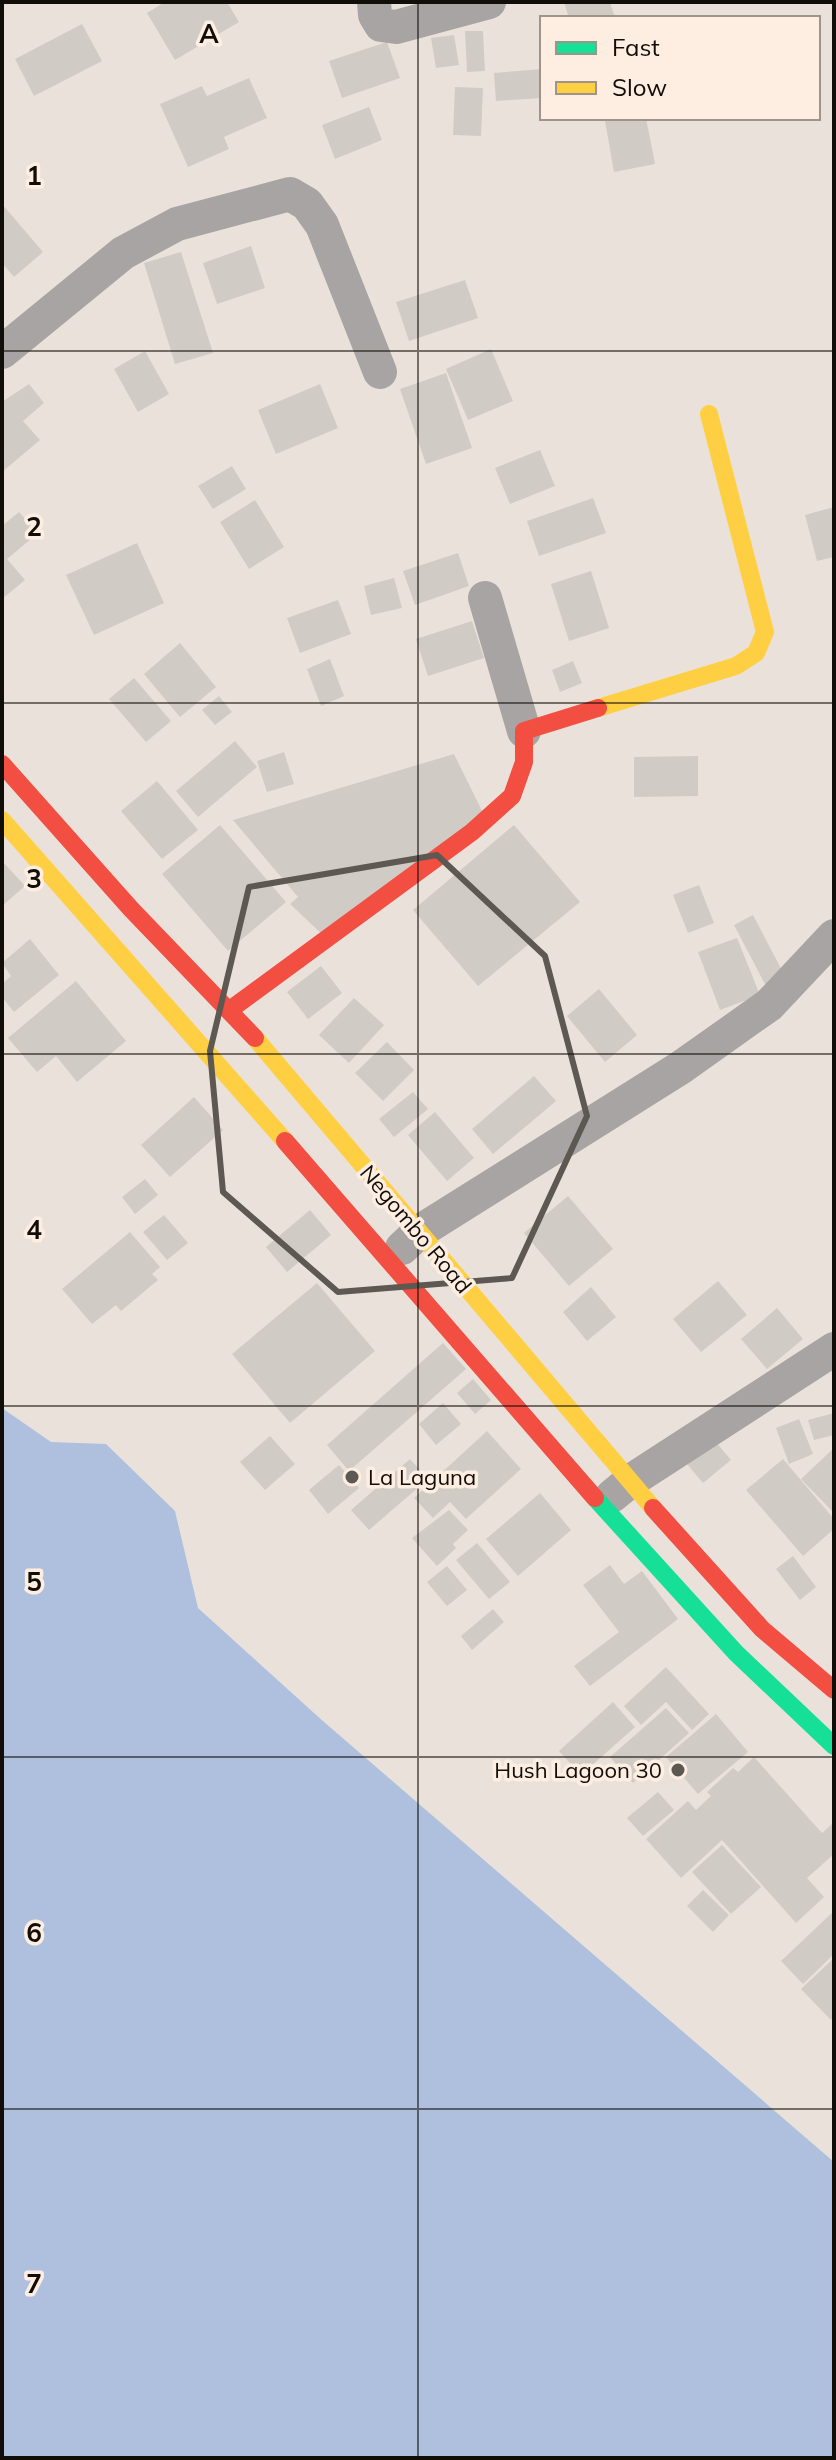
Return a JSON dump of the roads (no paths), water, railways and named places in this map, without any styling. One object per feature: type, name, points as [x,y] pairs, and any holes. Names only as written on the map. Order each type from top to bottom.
[{"type":"main road","points":[[231,1009],[472,832],[512,796],[524,762],[524,731],[736,666],[756,653],[765,632],[709,414]]},
{"type":"main road","name":"Negombo Road","points":[[2,764],[131,909],[231,1009],[629,1482],[762,1629],[830,1681]]},
{"type":"main road","name":"Negombo Road","points":[[2,820],[390,1259],[674,1590],[740,1659],[834,1746]]},
{"type":"street","points":[[374,2],[375,15],[381,25],[396,27],[489,2]]},
{"type":"street","points":[[2,352],[123,253],[177,224],[290,194],[307,204],[322,225],[380,372]]},
{"type":"street","points":[[485,598],[524,731]]},
{"type":"street","points":[[390,1259],[419,1232],[680,1068],[756,1014],[834,936]]},
{"type":"street","points":[[603,1505],[629,1482],[834,1349]]},
{"type":"water","points":[[2,1408],[51,1442],[106,1444],[175,1511],[198,1608],[324,1722],[834,2162],[834,2458],[2,2458]]},
{"type":"place","name":"La Laguna","points":[[352,1477]]},
{"type":"place","name":"Hush Lagoon 30","points":[[678,1770]]}]
